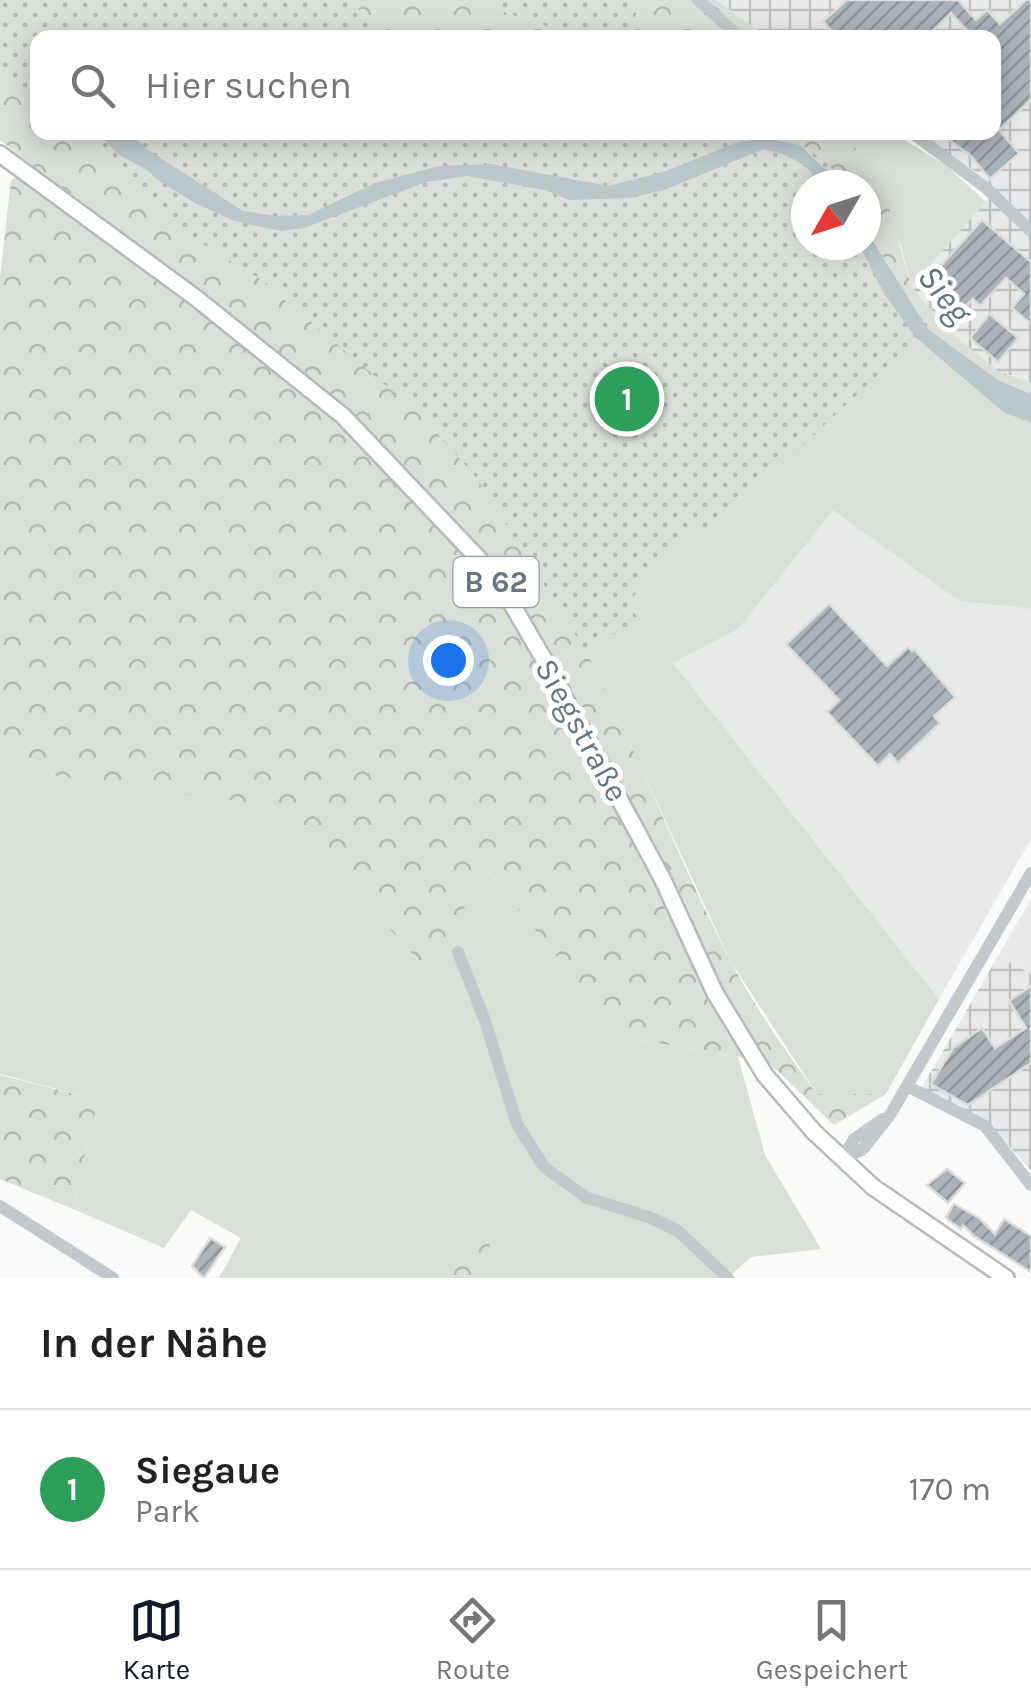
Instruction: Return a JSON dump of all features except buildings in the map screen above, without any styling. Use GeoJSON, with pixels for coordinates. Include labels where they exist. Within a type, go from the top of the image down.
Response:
{"type":"FeatureCollection","features":[{"type":"Feature","properties":{"kind":"main road","name":"Siegstraße"},"geometry":{"type":"LineString","coordinates":[[2,159],[196,298],[343,416],[478,558],[510,601],[628,813],[735,1028],[785,1101],[873,1187],[1006,1278]]}},
{"type":"Feature","properties":{"kind":"street"},"geometry":{"type":"LineString","coordinates":[[698,0],[732,30]]}},
{"type":"Feature","properties":{"kind":"street"},"geometry":{"type":"LineString","coordinates":[[922,140],[986,188],[1031,231]]}},
{"type":"Feature","properties":{"kind":"street"},"geometry":{"type":"LineString","coordinates":[[842,1159],[854,1139],[890,1115],[1031,872]]}},
{"type":"Feature","properties":{"kind":"street"},"geometry":{"type":"LineString","coordinates":[[458,952],[486,1020],[517,1124],[544,1167],[586,1198],[648,1217],[678,1231],[728,1278]]}},
{"type":"Feature","properties":{"kind":"street"},"geometry":{"type":"LineString","coordinates":[[907,1086],[985,1126],[1031,1185]]}},
{"type":"Feature","properties":{"kind":"street"},"geometry":{"type":"LineString","coordinates":[[0,1206],[114,1278]]}},
{"type":"Feature","properties":{"kind":"shaded area"},"geometry":{"type":"Polygon","coordinates":[[[716,0],[1031,0],[1031,383],[998,371],[948,330],[911,286],[996,190],[928,140],[1001,140],[1001,30],[757,30],[716,0]]]}},
{"type":"Feature","properties":{"kind":"shaded area"},"geometry":{"type":"Polygon","coordinates":[[[104,140],[137,140],[243,211],[275,216],[308,215],[375,183],[439,166],[491,164],[609,186],[666,171],[738,142],[776,140],[800,145],[826,170],[809,170],[797,161],[764,149],[664,190],[630,198],[569,200],[545,190],[467,176],[426,182],[304,228],[280,231],[234,221],[195,203],[119,155],[104,140]]]}},
{"type":"Feature","properties":{"kind":"shaded area"},"geometry":{"type":"Polygon","coordinates":[[[881,254],[928,329],[998,380],[1031,394],[1031,423],[1003,412],[916,338],[885,295],[867,260],[881,260],[881,254]]]}},
{"type":"Feature","properties":{"kind":"shaded area"},"geometry":{"type":"Polygon","coordinates":[[[833,509],[959,601],[1031,609],[1031,839],[939,999],[673,663],[738,629],[833,509]]]}},
{"type":"Feature","properties":{"kind":"shaded area"},"geometry":{"type":"Polygon","coordinates":[[[1031,899],[1031,974],[998,956],[1031,899]]]}},
{"type":"Feature","properties":{"kind":"shaded area"},"geometry":{"type":"Polygon","coordinates":[[[998,956],[1031,974],[1031,1171],[987,1121],[921,1089],[998,956]]]}},
{"type":"Feature","properties":{"kind":"green space"},"geometry":{"type":"Polygon","coordinates":[[[0,0],[716,0],[757,30],[30,30],[30,140],[849,140],[871,170],[826,170],[817,161],[791,170],[791,174],[396,377],[502,510],[540,567],[603,686],[730,960],[782,1045],[817,1094],[886,1094],[834,1125],[768,1062],[622,1037],[488,872],[425,968],[278,807],[0,768],[0,277],[11,181],[30,164],[0,140],[0,0]]]}},
{"type":"Feature","properties":{"kind":"green space"},"geometry":{"type":"Polygon","coordinates":[[[0,0],[367,0],[358,9],[375,30],[30,30],[30,97],[0,75],[0,0]]]}},
{"type":"Feature","properties":{"kind":"green space"},"geometry":{"type":"Polygon","coordinates":[[[494,0],[643,0],[628,30],[556,30],[507,14],[494,0]]]}},
{"type":"Feature","properties":{"kind":"green space"},"geometry":{"type":"Polygon","coordinates":[[[89,140],[786,140],[805,146],[833,170],[791,170],[791,260],[876,260],[898,293],[930,326],[708,534],[702,527],[660,558],[628,605],[640,620],[585,650],[476,477],[422,416],[260,279],[150,206],[89,140]]]}},
{"type":"Feature","properties":{"kind":"green space"},"geometry":{"type":"Polygon","coordinates":[[[848,140],[904,140],[947,166],[986,202],[911,286],[901,246],[881,206],[881,170],[863,170],[848,140]]]}},
{"type":"Feature","properties":{"kind":"green space"},"geometry":{"type":"Polygon","coordinates":[[[881,191],[911,286],[948,330],[998,371],[1031,383],[1031,394],[998,380],[928,329],[881,254],[881,191]]]}},
{"type":"Feature","properties":{"kind":"green space"},"geometry":{"type":"Polygon","coordinates":[[[791,210],[791,260],[824,260],[1003,412],[1031,423],[1031,609],[959,601],[833,510],[738,629],[673,663],[939,999],[886,1094],[817,1094],[731,962],[556,595],[791,210]]]}},
{"type":"Feature","properties":{"kind":"green space"},"geometry":{"type":"Polygon","coordinates":[[[0,768],[278,807],[424,967],[487,871],[622,1037],[738,1057],[765,1155],[821,1249],[751,1257],[728,1278],[503,1278],[488,1242],[440,1278],[219,1278],[241,1238],[191,1210],[164,1248],[73,1209],[98,1100],[0,1074],[0,768]]]}},
{"type":"Feature","properties":{"kind":"green space"},"geometry":{"type":"Polygon","coordinates":[[[0,1075],[98,1100],[73,1209],[0,1179],[0,1075]]]}},
{"type":"Feature","properties":{"kind":"green space"},"geometry":{"type":"Polygon","coordinates":[[[488,1241],[503,1278],[440,1278],[488,1241]]]}},
{"type":"Feature","properties":{"kind":"place","name":"Siegaue"},"geometry":{"type":"Point","coordinates":[627,399]}},
{"type":"Feature","properties":{"kind":"water label","name":"Sieg"},"geometry":{"type":"Point","coordinates":[945,294]}}]}
